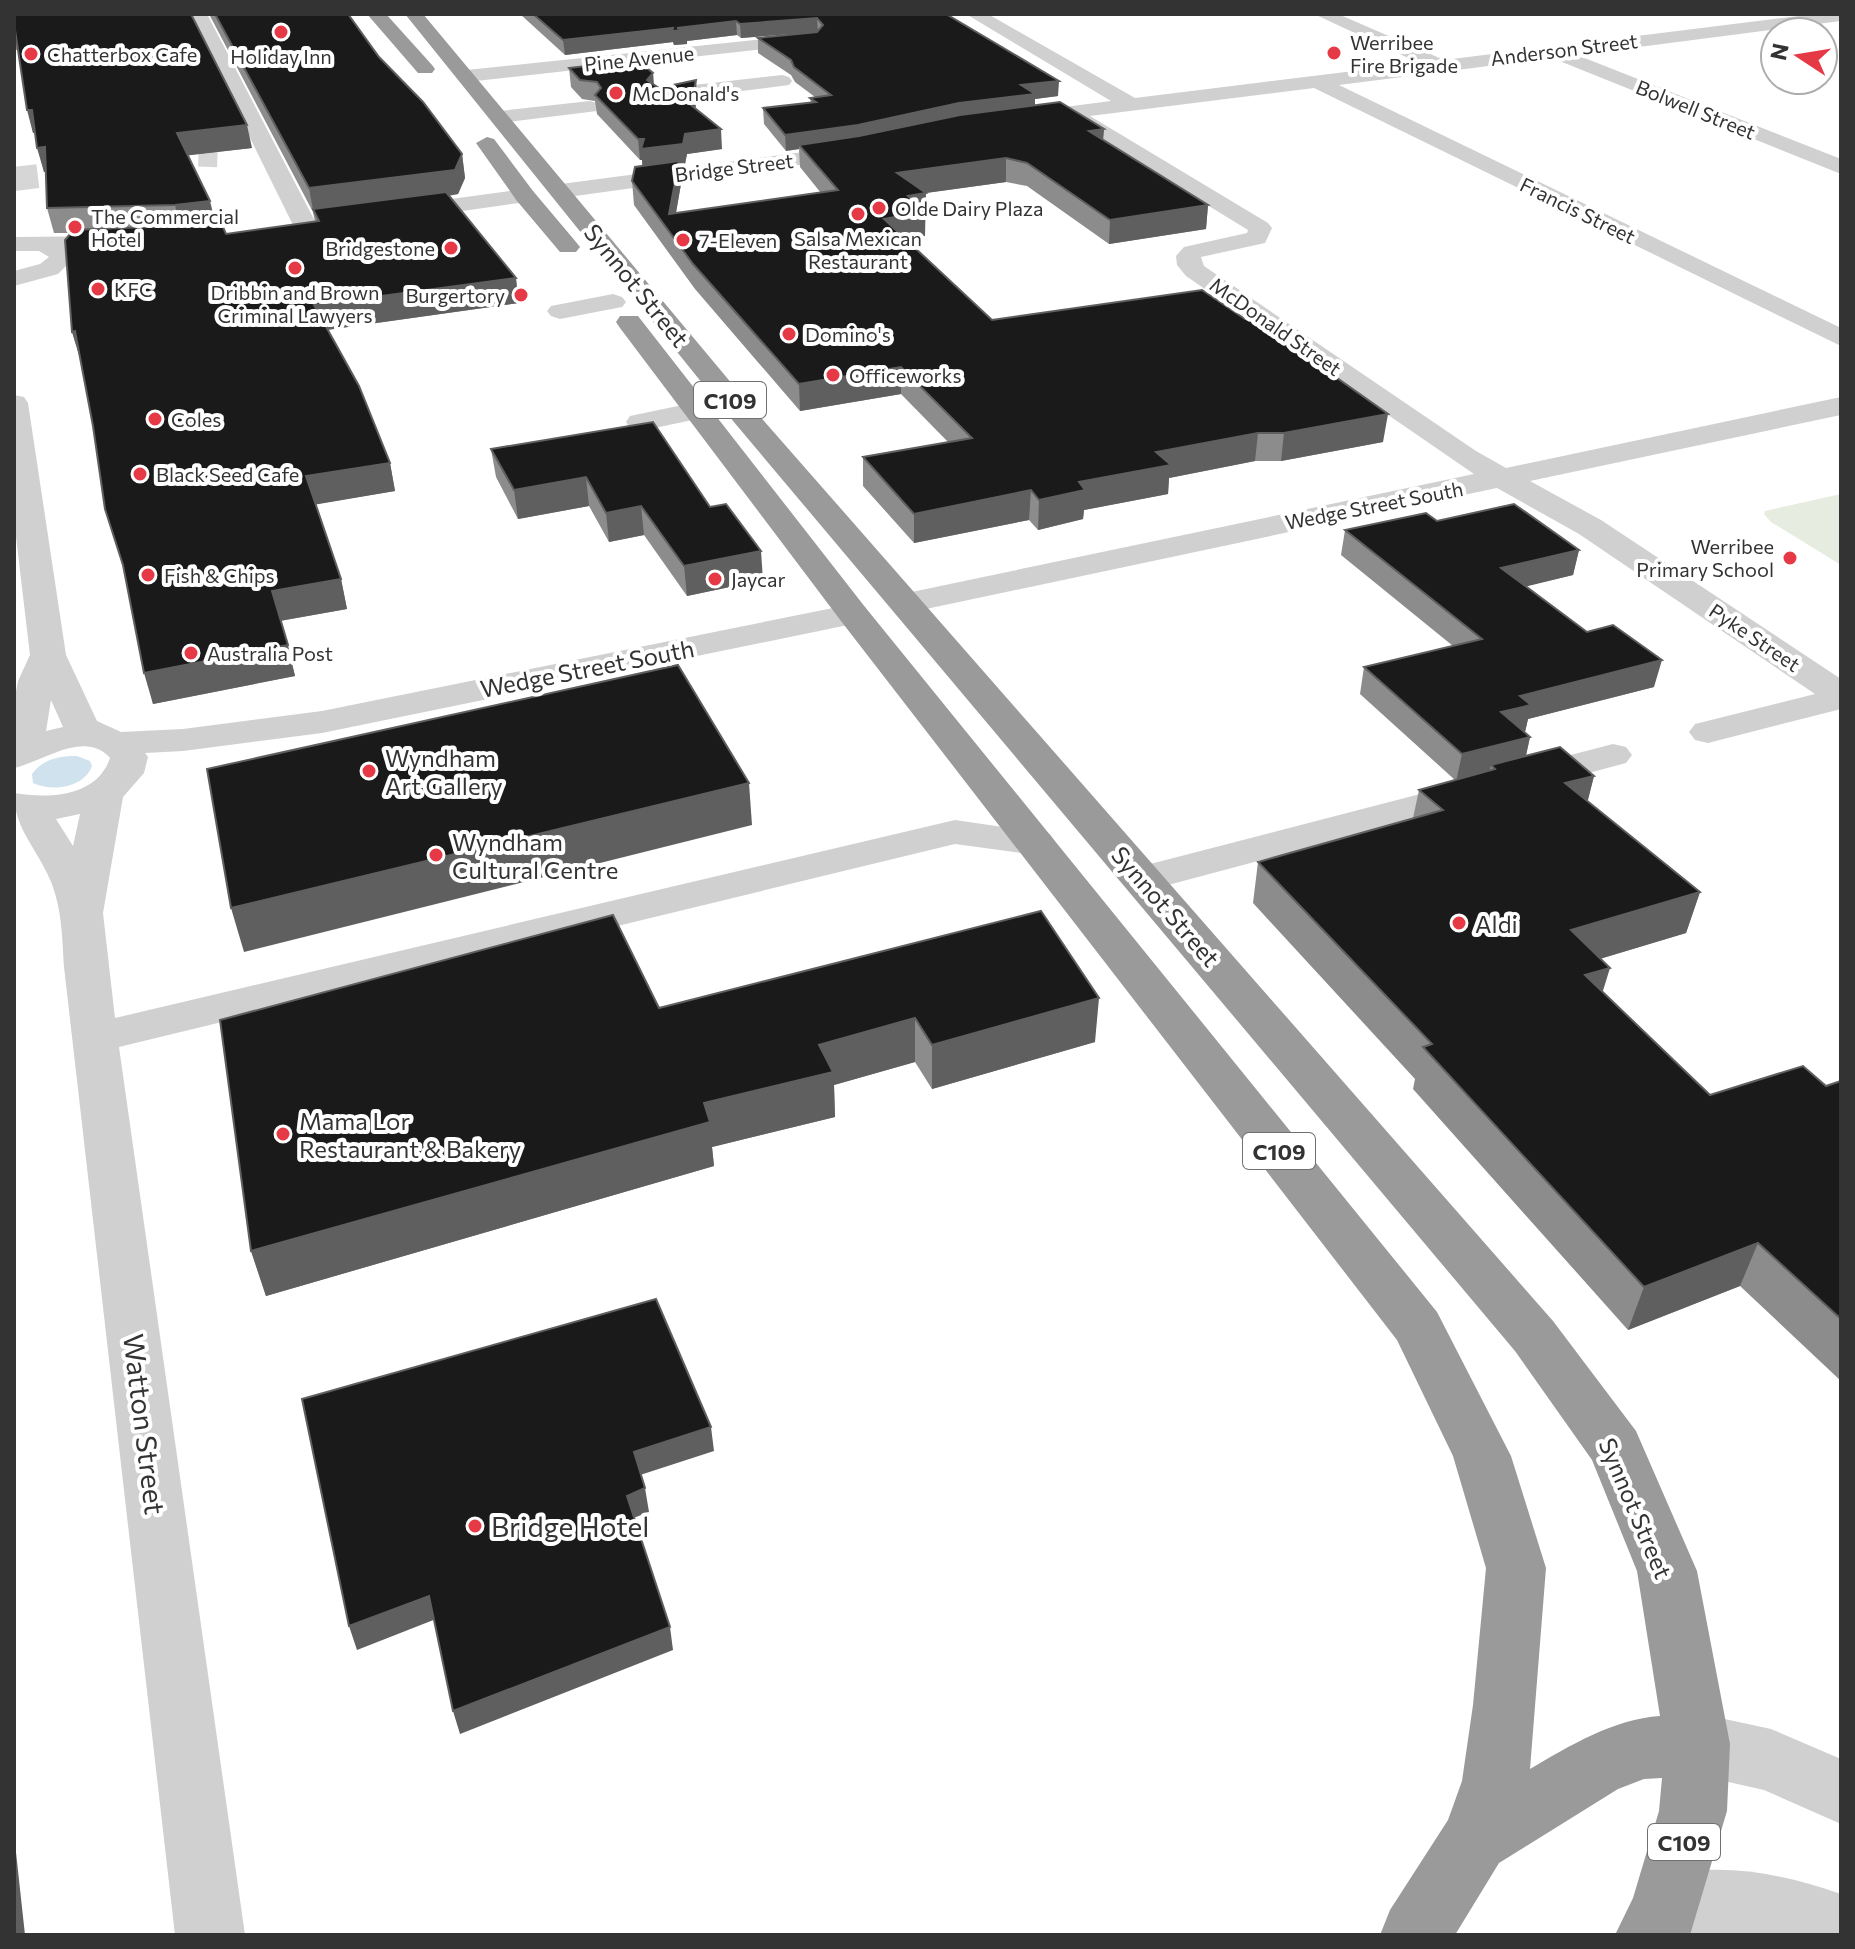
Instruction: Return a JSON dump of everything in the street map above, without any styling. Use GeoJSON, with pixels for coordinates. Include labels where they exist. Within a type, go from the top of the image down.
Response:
{"type":"FeatureCollection","features":[{"type":"Feature","properties":{"kind":"highway"},"geometry":{"type":"LineString","coordinates":[[376,14],[438,83],[467,76]]}},
{"type":"Feature","properties":{"kind":"highway","name":"Synnot Street"},"geometry":{"type":"LineString","coordinates":[[414,14],[733,403],[1534,1336],[1612,1442],[1667,1571],[1697,1744]]}},
{"type":"Feature","properties":{"kind":"highway"},"geometry":{"type":"LineString","coordinates":[[399,39],[433,36]]}},
{"type":"Feature","properties":{"kind":"highway","name":"Synnot Street"},"geometry":{"type":"LineString","coordinates":[[479,131],[525,196],[613,302],[853,614],[1418,1327],[1482,1456],[1516,1568],[1505,1705],[1495,1781],[1475,1839]]}},
{"type":"Feature","properties":{"kind":"highway"},"geometry":{"type":"LineString","coordinates":[[525,196],[561,191]]}},
{"type":"Feature","properties":{"kind":"highway"},"geometry":{"type":"LineString","coordinates":[[613,302],[645,297]]}},
{"type":"Feature","properties":{"kind":"highway"},"geometry":{"type":"LineString","coordinates":[[697,411],[733,403]]}},
{"type":"Feature","properties":{"kind":"highway"},"geometry":{"type":"LineString","coordinates":[[853,614],[907,603]]}},
{"type":"Feature","properties":{"kind":"highway"},"geometry":{"type":"LineString","coordinates":[[1083,904],[1142,879]]}},
{"type":"Feature","properties":{"kind":"highway"},"geometry":{"type":"LineString","coordinates":[[1475,1839],[1596,1766],[1644,1748],[1697,1744]]}},
{"type":"Feature","properties":{"kind":"highway","name":"C109"},"geometry":{"type":"LineString","coordinates":[[1657,1926],[1693,1811],[1697,1744]]}},
{"type":"Feature","properties":{"kind":"highway","name":"C109"},"geometry":{"type":"LineString","coordinates":[[1415,1935],[1475,1839]]}},
{"type":"Feature","properties":{"kind":"street"},"geometry":{"type":"LineString","coordinates":[[198,14],[305,225]]}},
{"type":"Feature","properties":{"kind":"street"},"geometry":{"type":"LineString","coordinates":[[975,14],[1132,105]]}},
{"type":"Feature","properties":{"kind":"street"},"geometry":{"type":"LineString","coordinates":[[1323,14],[1439,65]]}},
{"type":"Feature","properties":{"kind":"street","name":"Anderson Street"},"geometry":{"type":"LineString","coordinates":[[1001,122],[1759,26]]}},
{"type":"Feature","properties":{"kind":"street","name":"Pine Avenue"},"geometry":{"type":"LineString","coordinates":[[467,76],[811,39]]}},
{"type":"Feature","properties":{"kind":"street","name":"Bolwell Street"},"geometry":{"type":"LineString","coordinates":[[1551,51],[1841,167]]}},
{"type":"Feature","properties":{"kind":"street"},"geometry":{"type":"LineString","coordinates":[[668,98],[770,87],[782,81]]}},
{"type":"Feature","properties":{"kind":"street","name":"Francis Street"},"geometry":{"type":"LineString","coordinates":[[1316,81],[1841,338]]}},
{"type":"Feature","properties":{"kind":"street"},"geometry":{"type":"LineString","coordinates":[[500,117],[590,107]]}},
{"type":"Feature","properties":{"kind":"street","name":"McDonald Street"},"geometry":{"type":"LineString","coordinates":[[1071,113],[1260,228],[1257,238],[1193,252],[1188,256],[1189,265],[1195,271],[1465,457],[1505,479]]}},
{"type":"Feature","properties":{"kind":"street","name":"Bridge Street"},"geometry":{"type":"LineString","coordinates":[[561,191],[882,147]]}},
{"type":"Feature","properties":{"kind":"street"},"geometry":{"type":"LineString","coordinates":[[375,216],[525,196]]}},
{"type":"Feature","properties":{"kind":"street"},"geometry":{"type":"LineString","coordinates":[[275,228],[335,221]]}},
{"type":"Feature","properties":{"kind":"street"},"geometry":{"type":"LineString","coordinates":[[14,226],[25,237],[37,262]]}},
{"type":"Feature","properties":{"kind":"street"},"geometry":{"type":"LineString","coordinates":[[14,244],[37,262],[152,244]]}},
{"type":"Feature","properties":{"kind":"street"},"geometry":{"type":"LineString","coordinates":[[14,304],[37,262]]}},
{"type":"Feature","properties":{"kind":"street"},"geometry":{"type":"LineString","coordinates":[[560,311],[613,302]]}},
{"type":"Feature","properties":{"kind":"street"},"geometry":{"type":"LineString","coordinates":[[14,403],[48,655],[82,728],[110,741]]}},
{"type":"Feature","properties":{"kind":"street","name":"Wedge Street South"},"geometry":{"type":"LineString","coordinates":[[907,603],[1136,552],[1505,479],[1841,406]]}},
{"type":"Feature","properties":{"kind":"street"},"geometry":{"type":"LineString","coordinates":[[640,422],[697,411]]}},
{"type":"Feature","properties":{"kind":"street","name":"Pyke Street"},"geometry":{"type":"LineString","coordinates":[[1505,479],[1590,527],[1841,697]]}},
{"type":"Feature","properties":{"kind":"street","name":"Wedge Street South"},"geometry":{"type":"LineString","coordinates":[[14,756],[58,740],[183,740],[322,722],[853,614]]}},
{"type":"Feature","properties":{"kind":"street"},"geometry":{"type":"LineString","coordinates":[[14,756],[25,742],[36,681],[48,655]]}},
{"type":"Feature","properties":{"kind":"street"},"geometry":{"type":"LineString","coordinates":[[1708,732],[1841,697]]}},
{"type":"Feature","properties":{"kind":"street","name":"Wedge Street South"},"geometry":{"type":"LineString","coordinates":[[23,807],[69,805],[109,789],[322,722]]}},
{"type":"Feature","properties":{"kind":"street","name":"Watton Street"},"geometry":{"type":"LineString","coordinates":[[82,913],[95,832],[109,789],[129,767],[129,757],[110,741]]}},
{"type":"Feature","properties":{"kind":"street"},"geometry":{"type":"LineString","coordinates":[[1142,879],[1613,755]]}},
{"type":"Feature","properties":{"kind":"street","name":"Watton Street"},"geometry":{"type":"LineString","coordinates":[[23,807],[69,875],[82,913],[95,1038],[210,1935]]}},
{"type":"Feature","properties":{"kind":"street"},"geometry":{"type":"LineString","coordinates":[[95,1038],[955,832],[1036,843]]}},
{"type":"Feature","properties":{"kind":"street"},"geometry":{"type":"LineString","coordinates":[[1697,1744],[1771,1760],[1841,1792]]}},
{"type":"Feature","properties":{"kind":"street"},"geometry":{"type":"LineString","coordinates":[[1657,1926],[1706,1905],[1803,1915],[1841,1929]]}},
{"type":"Feature","properties":{"kind":"shaded area"},"geometry":{"type":"Polygon","coordinates":[[[1841,494],[1841,565],[1771,522],[1764,514],[1765,511],[1841,494]]]}},
{"type":"Feature","properties":{"kind":"water"},"geometry":{"type":"Polygon","coordinates":[[[77,756],[90,761],[92,766],[82,779],[58,787],[33,783],[32,774],[41,765],[58,758],[77,756]]]}},
{"type":"Feature","properties":{"kind":"building"},"geometry":{"type":"Polygon","coordinates":[[[14,14],[191,14],[247,125],[177,133],[210,201],[175,205],[47,208],[45,147],[37,148],[32,110],[27,110],[14,14]]]}},
{"type":"Feature","properties":{"kind":"building"},"geometry":{"type":"Polygon","coordinates":[[[215,14],[348,14],[379,57],[423,102],[462,154],[455,170],[309,188],[215,14]]]}},
{"type":"Feature","properties":{"kind":"building"},"geometry":{"type":"Polygon","coordinates":[[[533,14],[946,14],[1059,81],[1021,85],[1035,94],[959,103],[858,125],[785,135],[763,108],[816,102],[810,98],[831,95],[794,67],[791,60],[758,38],[817,32],[823,25],[817,18],[740,24],[736,21],[677,28],[686,30],[672,31],[673,28],[563,40],[533,14]]]}},
{"type":"Feature","properties":{"kind":"building"},"geometry":{"type":"Polygon","coordinates":[[[637,60],[653,73],[647,80],[659,88],[696,80],[691,105],[721,129],[685,134],[683,144],[641,149],[644,139],[638,139],[595,95],[601,88],[597,82],[580,80],[569,68],[637,60]]]}},
{"type":"Feature","properties":{"kind":"building"},"geometry":{"type":"Polygon","coordinates":[[[1060,102],[1104,129],[1089,131],[1208,205],[1110,220],[1027,163],[1006,158],[897,173],[926,193],[908,196],[925,212],[884,219],[992,320],[1202,290],[1245,319],[1252,318],[1388,414],[1156,452],[1171,465],[1079,482],[1085,490],[1039,500],[1031,490],[914,514],[863,457],[972,438],[901,367],[799,384],[693,264],[632,181],[635,167],[679,161],[669,214],[838,190],[799,145],[960,115],[1060,102]]]}},
{"type":"Feature","properties":{"kind":"building"},"geometry":{"type":"Polygon","coordinates":[[[446,192],[516,278],[314,305],[359,386],[390,463],[306,476],[341,579],[272,591],[288,645],[144,673],[123,565],[105,509],[93,426],[75,331],[72,332],[65,240],[70,234],[68,230],[175,226],[220,220],[226,234],[319,221],[313,209],[446,192]]]}},
{"type":"Feature","properties":{"kind":"building"},"geometry":{"type":"Polygon","coordinates":[[[653,422],[710,507],[726,504],[761,551],[684,566],[641,506],[606,513],[586,477],[514,490],[491,449],[653,422]]]}},
{"type":"Feature","properties":{"kind":"building"},"geometry":{"type":"Polygon","coordinates":[[[1514,504],[1579,550],[1501,568],[1587,632],[1613,625],[1662,660],[1520,696],[1531,705],[1501,712],[1530,737],[1462,754],[1364,667],[1482,639],[1345,530],[1426,513],[1437,521],[1514,504]]]}},
{"type":"Feature","properties":{"kind":"building"},"geometry":{"type":"Polygon","coordinates":[[[678,665],[749,783],[231,908],[207,769],[678,665]]]}},
{"type":"Feature","properties":{"kind":"building"},"geometry":{"type":"Polygon","coordinates":[[[1560,747],[1594,776],[1565,783],[1700,892],[1571,930],[1610,968],[1585,975],[1710,1095],[1803,1066],[1826,1086],[1841,1081],[1841,1319],[1758,1243],[1644,1287],[1423,1047],[1432,1044],[1258,862],[1443,810],[1419,790],[1495,769],[1491,765],[1560,747]]]}},
{"type":"Feature","properties":{"kind":"building"},"geometry":{"type":"Polygon","coordinates":[[[1041,911],[1099,998],[932,1045],[915,1018],[819,1045],[833,1072],[704,1103],[710,1122],[251,1251],[220,1020],[613,915],[659,1008],[1041,911]]]}},
{"type":"Feature","properties":{"kind":"building"},"geometry":{"type":"Polygon","coordinates":[[[656,1299],[711,1427],[634,1452],[645,1488],[627,1496],[670,1627],[453,1711],[429,1596],[349,1626],[302,1399],[656,1299]]]}},
{"type":"Feature","properties":{"kind":"tunnel"},"geometry":{"type":"LineString","coordinates":[[112,167],[196,157],[227,158]]}},
{"type":"Feature","properties":{"kind":"tunnel"},"geometry":{"type":"LineString","coordinates":[[14,179],[129,165]]}},
{"type":"Feature","properties":{"kind":"place","name":"Holiday Inn"},"geometry":{"type":"Point","coordinates":[281,32]}},
{"type":"Feature","properties":{"kind":"place","name":"Werribee Fire Brigade"},"geometry":{"type":"Point","coordinates":[1334,53]}},
{"type":"Feature","properties":{"kind":"place","name":"Chatterbox Cafe"},"geometry":{"type":"Point","coordinates":[31,54]}},
{"type":"Feature","properties":{"kind":"place","name":"McDonald's"},"geometry":{"type":"Point","coordinates":[616,93]}},
{"type":"Feature","properties":{"kind":"place","name":"Olde Dairy Plaza"},"geometry":{"type":"Point","coordinates":[879,208]}},
{"type":"Feature","properties":{"kind":"place","name":"Salsa Mexican Restaurant"},"geometry":{"type":"Point","coordinates":[858,214]}},
{"type":"Feature","properties":{"kind":"place","name":"The Commercial Hotel"},"geometry":{"type":"Point","coordinates":[75,227]}},
{"type":"Feature","properties":{"kind":"place","name":"7-Eleven"},"geometry":{"type":"Point","coordinates":[683,240]}},
{"type":"Feature","properties":{"kind":"place","name":"Bridgestone"},"geometry":{"type":"Point","coordinates":[451,248]}},
{"type":"Feature","properties":{"kind":"place","name":"Dribbin and Brown Criminal Lawyers"},"geometry":{"type":"Point","coordinates":[295,268]}},
{"type":"Feature","properties":{"kind":"place","name":"KFC"},"geometry":{"type":"Point","coordinates":[98,289]}},
{"type":"Feature","properties":{"kind":"place","name":"Burgertory"},"geometry":{"type":"Point","coordinates":[521,295]}},
{"type":"Feature","properties":{"kind":"place","name":"Domino's"},"geometry":{"type":"Point","coordinates":[789,334]}},
{"type":"Feature","properties":{"kind":"place","name":"Officeworks"},"geometry":{"type":"Point","coordinates":[833,375]}},
{"type":"Feature","properties":{"kind":"place","name":"Coles"},"geometry":{"type":"Point","coordinates":[155,419]}},
{"type":"Feature","properties":{"kind":"place","name":"Black Seed Cafe"},"geometry":{"type":"Point","coordinates":[140,474]}},
{"type":"Feature","properties":{"kind":"place","name":"Werribee Primary School"},"geometry":{"type":"Point","coordinates":[1790,558]}},
{"type":"Feature","properties":{"kind":"place","name":"Fish & Chips"},"geometry":{"type":"Point","coordinates":[148,575]}},
{"type":"Feature","properties":{"kind":"place","name":"Jaycar"},"geometry":{"type":"Point","coordinates":[715,579]}},
{"type":"Feature","properties":{"kind":"place","name":"Australia Post"},"geometry":{"type":"Point","coordinates":[191,653]}},
{"type":"Feature","properties":{"kind":"place","name":"Wyndham Art Gallery"},"geometry":{"type":"Point","coordinates":[369,771]}},
{"type":"Feature","properties":{"kind":"place","name":"Wyndham Cultural Centre"},"geometry":{"type":"Point","coordinates":[436,855]}},
{"type":"Feature","properties":{"kind":"place","name":"Aldi"},"geometry":{"type":"Point","coordinates":[1459,923]}},
{"type":"Feature","properties":{"kind":"place","name":"Mama Lor Restaurant & Bakery"},"geometry":{"type":"Point","coordinates":[283,1134]}},
{"type":"Feature","properties":{"kind":"place","name":"Bridge Hotel"},"geometry":{"type":"Point","coordinates":[475,1526]}}]}
